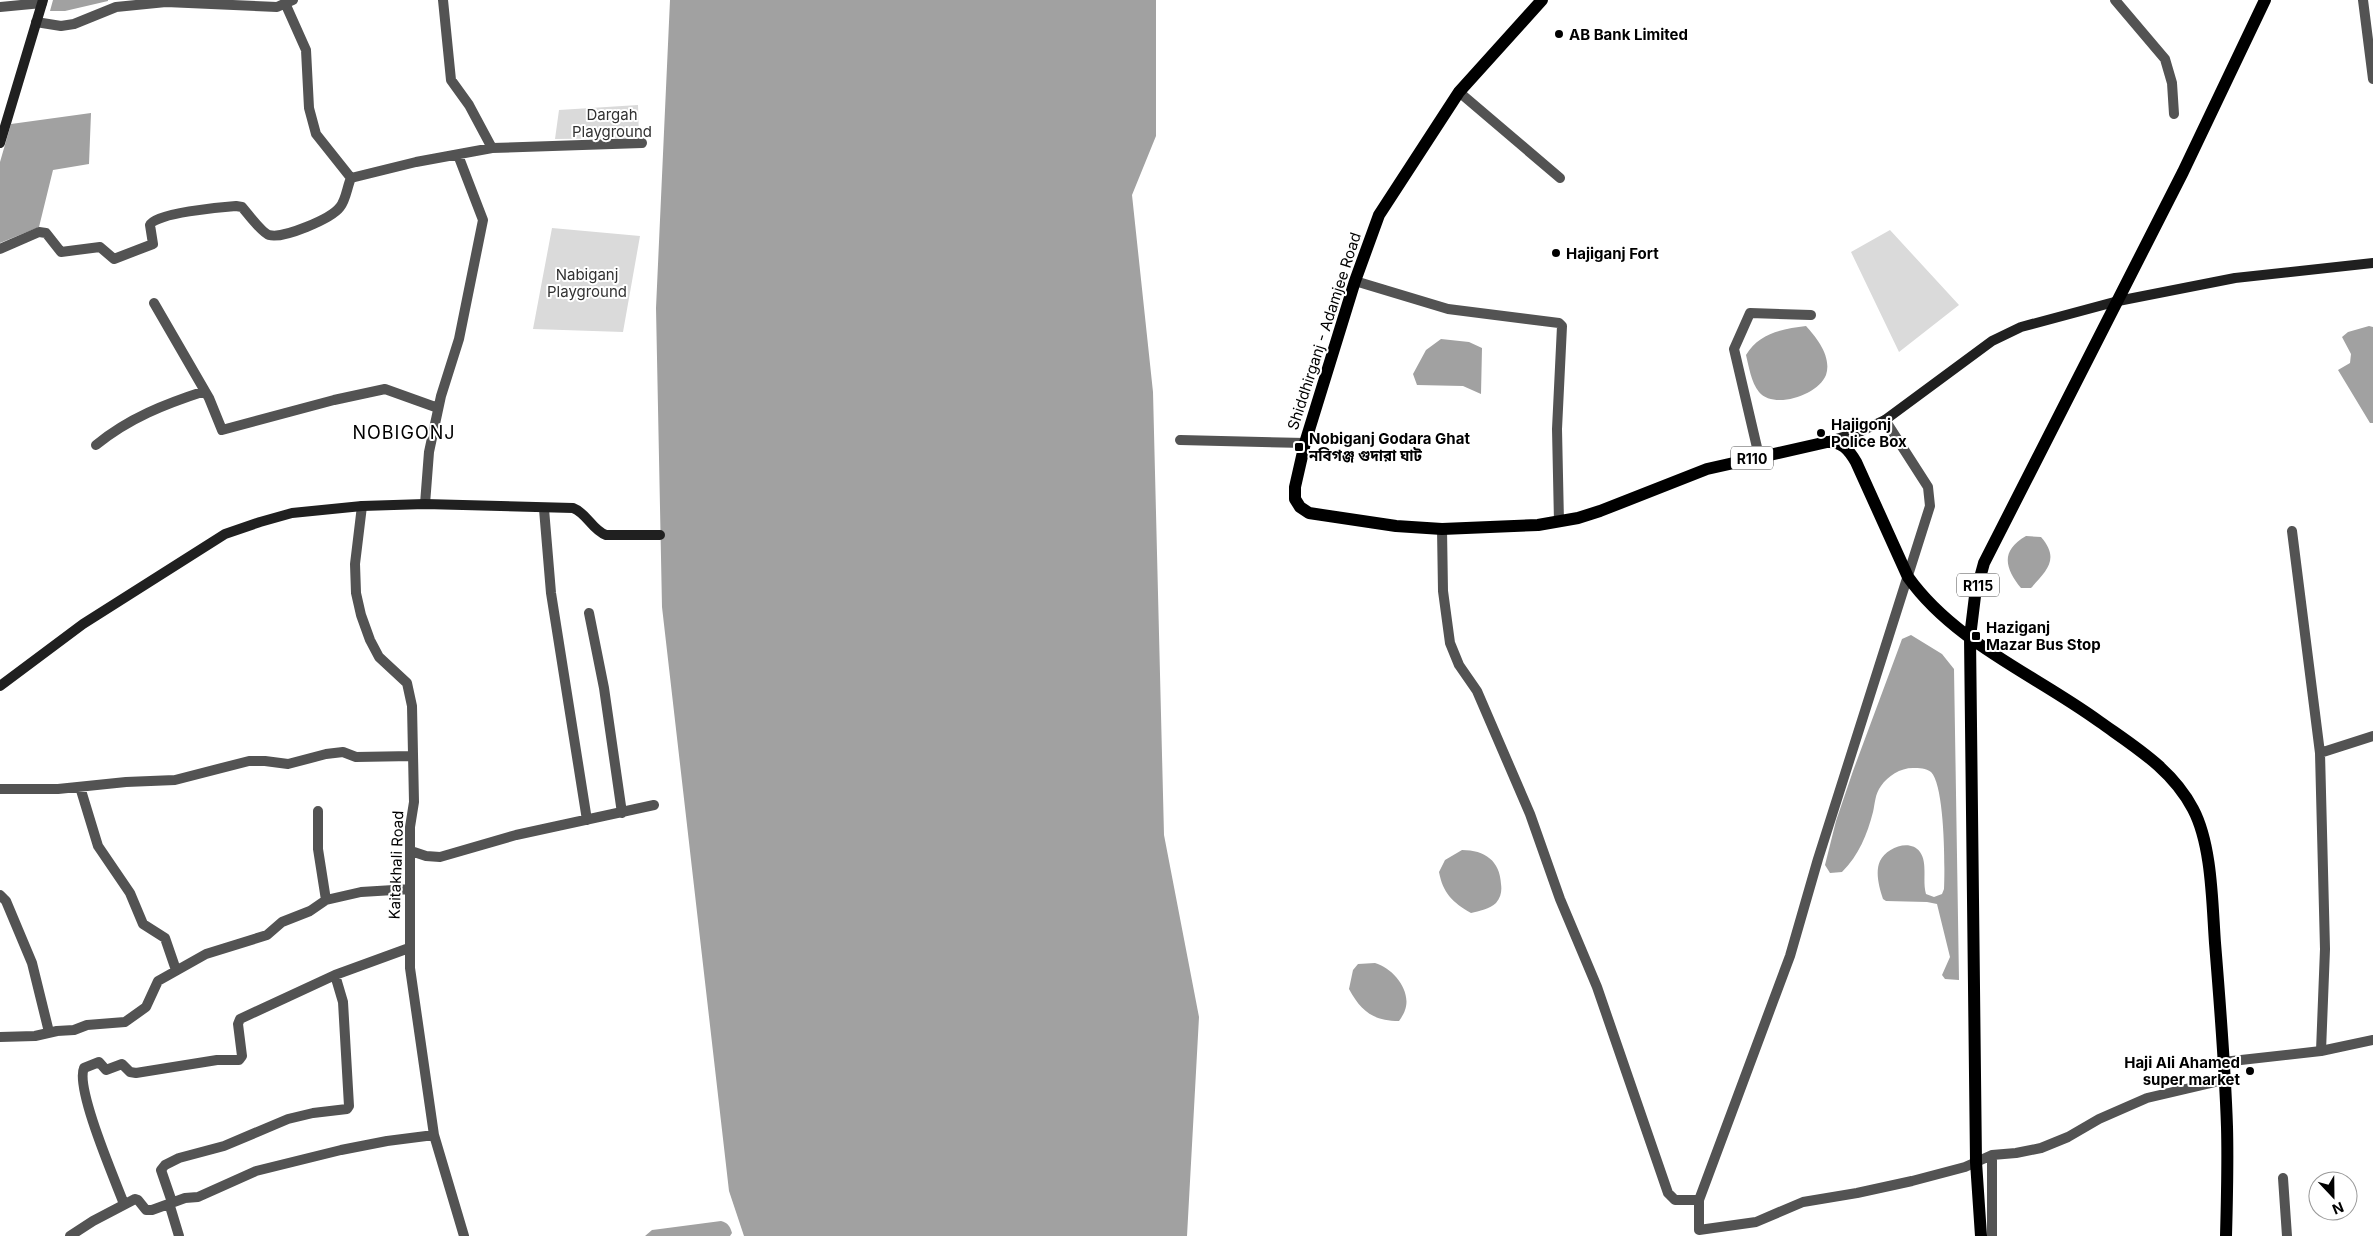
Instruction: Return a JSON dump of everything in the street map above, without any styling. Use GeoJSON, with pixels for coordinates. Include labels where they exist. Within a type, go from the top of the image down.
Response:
{"type":"FeatureCollection","features":[{"type":"Feature","properties":{"kind":"main road","name":"Shiddhirganj - Adamjee Road"},"geometry":{"type":"LineString","coordinates":[[1542,0],[1459,92],[1379,215],[1355,281],[1305,443],[1296,487],[1296,499],[1300,508],[1309,513],[1396,526],[1442,529],[1488,528],[1559,522],[1608,508],[1707,469],[1827,442]]}},
{"type":"Feature","properties":{"kind":"main road","name":"R115"},"geometry":{"type":"LineString","coordinates":[[1981,1236],[1976,1162],[1970,636],[1975,596],[1984,563],[2183,172],[2265,0]]}},
{"type":"Feature","properties":{"kind":"main road"},"geometry":{"type":"LineString","coordinates":[[0,143],[41,1]]}},
{"type":"Feature","properties":{"kind":"main road"},"geometry":{"type":"LineString","coordinates":[[1827,442],[1857,433],[1885,420],[2003,334],[2118,301],[2234,278],[2373,264]]}},
{"type":"Feature","properties":{"kind":"main road"},"geometry":{"type":"LineString","coordinates":[[1827,442],[1842,445],[1853,457],[1908,577],[1918,591],[1952,624],[2076,704],[2154,760],[2178,786],[2193,810],[2205,842],[2212,906],[2227,1128],[2226,1236]]}},
{"type":"Feature","properties":{"kind":"main road"},"geometry":{"type":"LineString","coordinates":[[0,686],[83,624],[224,534],[292,513],[362,506],[425,504],[578,510],[599,532],[606,536],[660,535]]}},
{"type":"Feature","properties":{"kind":"street"},"geometry":{"type":"LineString","coordinates":[[443,0],[451,80],[469,105],[492,148]]}},
{"type":"Feature","properties":{"kind":"street"},"geometry":{"type":"LineString","coordinates":[[2116,0],[2166,59],[2172,84],[2174,114]]}},
{"type":"Feature","properties":{"kind":"street"},"geometry":{"type":"LineString","coordinates":[[2363,0],[2373,79]]}},
{"type":"Feature","properties":{"kind":"street"},"geometry":{"type":"LineString","coordinates":[[0,7],[41,1]]}},
{"type":"Feature","properties":{"kind":"street"},"geometry":{"type":"LineString","coordinates":[[36,22],[61,26],[74,24],[116,7],[166,2],[276,7],[289,2],[306,50],[308,108],[316,134],[351,178]]}},
{"type":"Feature","properties":{"kind":"street"},"geometry":{"type":"LineString","coordinates":[[1459,92],[1560,178]]}},
{"type":"Feature","properties":{"kind":"street"},"geometry":{"type":"LineString","coordinates":[[351,178],[416,162],[492,148],[642,143]]}},
{"type":"Feature","properties":{"kind":"street"},"geometry":{"type":"LineString","coordinates":[[425,504],[429,452],[438,408],[459,338],[483,220],[458,155]]}},
{"type":"Feature","properties":{"kind":"street"},"geometry":{"type":"LineString","coordinates":[[0,249],[39,232],[46,233],[61,252],[100,247],[114,259],[153,244],[150,225],[154,220],[191,211],[236,206],[242,207],[267,234],[276,235],[313,226],[336,212],[342,204],[351,178]]}},
{"type":"Feature","properties":{"kind":"street"},"geometry":{"type":"LineString","coordinates":[[1355,281],[1448,309],[1559,323],[1562,326],[1557,429],[1559,522]]}},
{"type":"Feature","properties":{"kind":"street"},"geometry":{"type":"LineString","coordinates":[[154,303],[205,391],[222,430],[334,400],[385,389],[438,408]]}},
{"type":"Feature","properties":{"kind":"street"},"geometry":{"type":"LineString","coordinates":[[1759,456],[1734,349],[1750,313],[1811,315]]}},
{"type":"Feature","properties":{"kind":"street"},"geometry":{"type":"LineString","coordinates":[[96,444],[145,412],[205,391]]}},
{"type":"Feature","properties":{"kind":"street"},"geometry":{"type":"LineString","coordinates":[[1885,420],[1914,463],[1930,495],[1930,506],[1911,560],[1908,577],[1835,804],[1790,956],[1699,1200],[1700,1233],[1756,1222],[1804,1202],[1857,1193],[1965,1167],[1992,1155],[2041,1148],[2068,1137],[2099,1119],[2147,1098],[2224,1080]]}},
{"type":"Feature","properties":{"kind":"street"},"geometry":{"type":"LineString","coordinates":[[1180,440],[1305,443]]}},
{"type":"Feature","properties":{"kind":"street","name":"Kaitakhali Road"},"geometry":{"type":"LineString","coordinates":[[362,506],[355,564],[356,592],[370,640],[379,657],[407,683],[412,706],[414,802],[411,814],[410,968],[434,1135],[464,1236]]}},
{"type":"Feature","properties":{"kind":"street"},"geometry":{"type":"LineString","coordinates":[[544,509],[551,593],[586,820]]}},
{"type":"Feature","properties":{"kind":"street"},"geometry":{"type":"LineString","coordinates":[[1442,529],[1443,590],[1450,643],[1459,665],[1477,691],[1530,814],[1560,899],[1597,988],[1668,1193],[1674,1200],[1699,1200]]}},
{"type":"Feature","properties":{"kind":"street"},"geometry":{"type":"LineString","coordinates":[[2292,530],[2320,753],[2325,949],[2321,1051]]}},
{"type":"Feature","properties":{"kind":"street"},"geometry":{"type":"LineString","coordinates":[[589,613],[604,688],[622,812]]}},
{"type":"Feature","properties":{"kind":"street"},"geometry":{"type":"LineString","coordinates":[[2320,753],[2373,736]]}},
{"type":"Feature","properties":{"kind":"street"},"geometry":{"type":"LineString","coordinates":[[0,789],[80,787],[126,782],[175,780],[249,761],[288,764],[326,754],[343,752],[366,757],[413,756]]}},
{"type":"Feature","properties":{"kind":"street"},"geometry":{"type":"LineString","coordinates":[[80,787],[98,846],[130,893],[143,924],[165,938],[176,970]]}},
{"type":"Feature","properties":{"kind":"street"},"geometry":{"type":"LineString","coordinates":[[411,851],[426,856],[440,857],[516,835],[654,806]]}},
{"type":"Feature","properties":{"kind":"street"},"geometry":{"type":"LineString","coordinates":[[318,811],[318,848],[326,900]]}},
{"type":"Feature","properties":{"kind":"street"},"geometry":{"type":"LineString","coordinates":[[0,1036],[35,1036],[49,1032],[74,1030],[86,1025],[125,1022],[146,1007],[158,981],[206,954],[267,935],[282,922],[310,911],[326,900],[361,892],[410,889]]}},
{"type":"Feature","properties":{"kind":"street"},"geometry":{"type":"LineString","coordinates":[[0,896],[6,901],[32,963],[49,1032]]}},
{"type":"Feature","properties":{"kind":"street"},"geometry":{"type":"LineString","coordinates":[[124,1204],[93,1123],[82,1075],[84,1068],[99,1062],[106,1070],[120,1064],[130,1072],[136,1073],[217,1060],[239,1060],[242,1056],[238,1024],[240,1019],[335,975],[409,948]]}},
{"type":"Feature","properties":{"kind":"street"},"geometry":{"type":"LineString","coordinates":[[178,1236],[161,1170],[170,1162],[224,1146],[288,1119],[312,1113],[347,1109],[349,1106],[343,1002],[335,975]]}},
{"type":"Feature","properties":{"kind":"street"},"geometry":{"type":"LineString","coordinates":[[2223,1062],[2321,1051],[2373,1040]]}},
{"type":"Feature","properties":{"kind":"street"},"geometry":{"type":"LineString","coordinates":[[70,1236],[93,1220],[124,1204],[138,1200],[146,1210],[152,1210],[185,1198],[198,1197],[256,1171],[341,1150],[387,1141],[434,1135]]}},
{"type":"Feature","properties":{"kind":"street"},"geometry":{"type":"LineString","coordinates":[[1992,1155],[1992,1236]]}},
{"type":"Feature","properties":{"kind":"street"},"geometry":{"type":"LineString","coordinates":[[2283,1178],[2287,1236]]}},
{"type":"Feature","properties":{"kind":"green space","name":"Dargah Playground"},"geometry":{"type":"Polygon","coordinates":[[[638,105],[639,138],[555,139],[559,110],[638,105]]]}},
{"type":"Feature","properties":{"kind":"green space","name":"Nabiganj Playground"},"geometry":{"type":"Polygon","coordinates":[[[552,228],[640,236],[623,332],[533,329],[552,228]]]}},
{"type":"Feature","properties":{"kind":"green space"},"geometry":{"type":"Polygon","coordinates":[[[1890,230],[1959,305],[1899,352],[1851,252],[1890,230]]]}},
{"type":"Feature","properties":{"kind":"shaded area"},"geometry":{"type":"Polygon","coordinates":[[[53,0],[108,1],[65,11],[50,11],[53,0]]]}},
{"type":"Feature","properties":{"kind":"shaded area"},"geometry":{"type":"Polygon","coordinates":[[[670,0],[1156,0],[1156,136],[1132,195],[1153,392],[1164,835],[1199,1017],[1187,1236],[744,1236],[729,1191],[662,607],[656,308],[670,0]]]}},
{"type":"Feature","properties":{"kind":"shaded area"},"geometry":{"type":"Polygon","coordinates":[[[91,113],[89,164],[53,170],[39,227],[0,243],[0,162],[11,124],[91,113]]]}},
{"type":"Feature","properties":{"kind":"shaded area"},"geometry":{"type":"Polygon","coordinates":[[[1806,326],[1819,342],[1825,355],[1827,361],[1826,375],[1814,389],[1795,398],[1775,400],[1766,397],[1759,392],[1754,384],[1746,355],[1757,342],[1772,333],[1806,326]]]}},
{"type":"Feature","properties":{"kind":"shaded area"},"geometry":{"type":"Polygon","coordinates":[[[2369,326],[2373,327],[2373,423],[2370,423],[2338,370],[2350,363],[2351,354],[2342,337],[2348,332],[2369,326]]]}},
{"type":"Feature","properties":{"kind":"shaded area"},"geometry":{"type":"Polygon","coordinates":[[[1441,339],[1469,342],[1482,348],[1481,394],[1463,386],[1417,385],[1413,374],[1426,350],[1441,339]]]}},
{"type":"Feature","properties":{"kind":"shaded area"},"geometry":{"type":"Polygon","coordinates":[[[2026,536],[2041,537],[2050,552],[2050,558],[2046,570],[2031,588],[2021,588],[2011,574],[2008,560],[2012,548],[2026,536]]]}},
{"type":"Feature","properties":{"kind":"shaded area"},"geometry":{"type":"Polygon","coordinates":[[[1911,635],[1942,654],[1954,669],[1959,980],[1945,979],[1942,975],[1950,957],[1937,904],[1886,901],[1883,899],[1878,880],[1879,865],[1883,856],[1898,846],[1910,846],[1920,852],[1924,861],[1926,894],[1934,897],[1942,894],[1944,889],[1944,864],[1942,810],[1936,780],[1931,772],[1922,768],[1908,768],[1895,773],[1887,779],[1881,786],[1875,799],[1868,829],[1853,859],[1842,872],[1830,873],[1825,865],[1836,821],[1853,771],[1902,639],[1911,635]]]}},
{"type":"Feature","properties":{"kind":"shaded area"},"geometry":{"type":"Polygon","coordinates":[[[1462,850],[1478,852],[1490,858],[1498,869],[1501,894],[1496,903],[1491,907],[1471,913],[1454,901],[1443,886],[1439,872],[1445,860],[1462,850]]]}},
{"type":"Feature","properties":{"kind":"shaded area"},"geometry":{"type":"Polygon","coordinates":[[[1375,963],[1394,975],[1406,995],[1405,1011],[1399,1021],[1375,1017],[1363,1009],[1349,989],[1353,970],[1358,964],[1375,963]]]}},
{"type":"Feature","properties":{"kind":"shaded area"},"geometry":{"type":"Polygon","coordinates":[[[721,1221],[729,1227],[732,1233],[730,1236],[645,1236],[652,1230],[721,1221]]]}},
{"type":"Feature","properties":{"kind":"place","name":"AB Bank Limited"},"geometry":{"type":"Point","coordinates":[1559,34]}},
{"type":"Feature","properties":{"kind":"place","name":"Hajiganj Fort"},"geometry":{"type":"Point","coordinates":[1556,253]}},
{"type":"Feature","properties":{"kind":"place","name":"Hajigonj Police Box"},"geometry":{"type":"Point","coordinates":[1821,433]}},
{"type":"Feature","properties":{"kind":"place","name":"Nobiganj Godara Ghat নবিগঞ্জ গুদারা ঘাট"},"geometry":{"type":"Point","coordinates":[1299,447]}},
{"type":"Feature","properties":{"kind":"place","name":"Haziganj Mazar Bus Stop"},"geometry":{"type":"Point","coordinates":[1976,636]}},
{"type":"Feature","properties":{"kind":"place","name":"Haji Ali Ahamed super market"},"geometry":{"type":"Point","coordinates":[2250,1071]}},
{"type":"Feature","properties":{"kind":"district","name":"NOBIGONJ"},"geometry":{"type":"Point","coordinates":[404,432]}}]}
